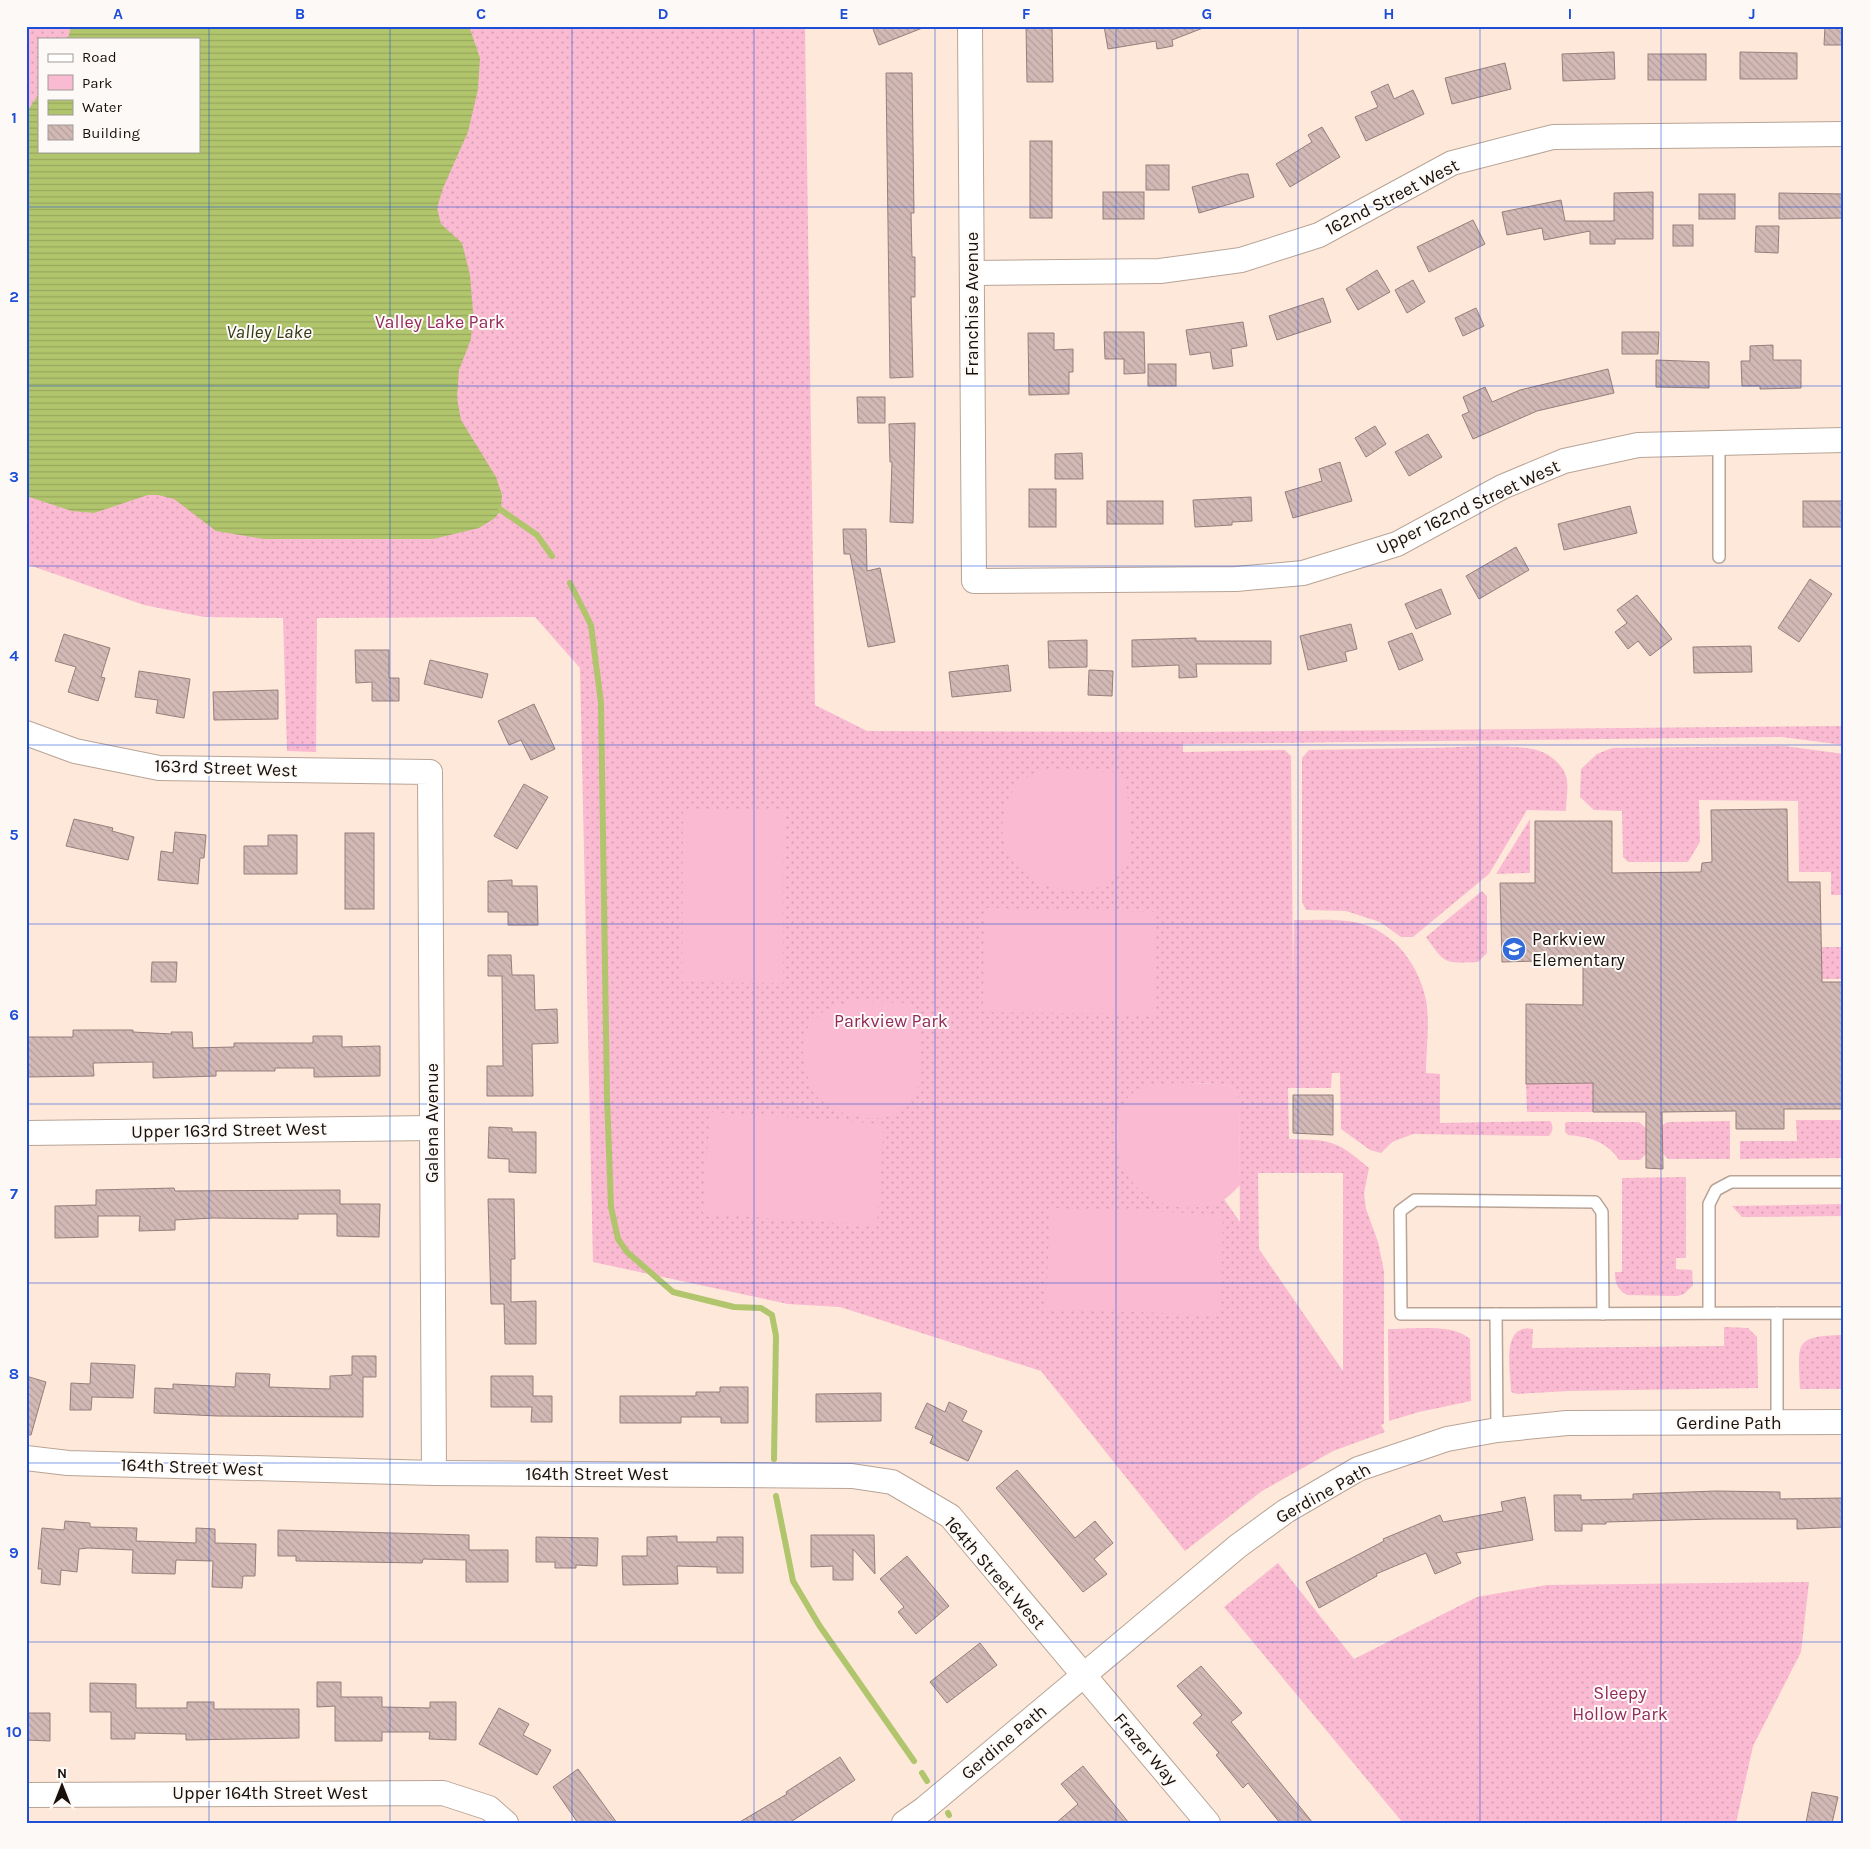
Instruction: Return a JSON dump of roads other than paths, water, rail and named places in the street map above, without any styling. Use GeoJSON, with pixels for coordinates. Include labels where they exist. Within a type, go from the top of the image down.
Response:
{"type":"FeatureCollection","features":[{"type":"Feature","properties":{"kind":"street","name":"Franchise Avenue"},"geometry":{"type":"LineString","coordinates":[[970,26],[974,581]]}},
{"type":"Feature","properties":{"kind":"street","name":"162nd Street West"},"geometry":{"type":"LineString","coordinates":[[972,273],[1160,271],[1241,260],[1319,235],[1452,163],[1553,138],[1844,134]]}},
{"type":"Feature","properties":{"kind":"street","name":"Upper 162nd Street West"},"geometry":{"type":"LineString","coordinates":[[974,581],[1236,579],[1303,573],[1397,544],[1502,487],[1564,461],[1638,445],[1844,440]]}},
{"type":"Feature","properties":{"kind":"street","name":"163rd Street West"},"geometry":{"type":"LineString","coordinates":[[26,733],[75,751],[159,768],[430,772]]}},
{"type":"Feature","properties":{"kind":"street","name":"Galena Avenue"},"geometry":{"type":"LineString","coordinates":[[430,772],[434,1473]]}},
{"type":"Feature","properties":{"kind":"street","name":"Upper 163rd Street West"},"geometry":{"type":"LineString","coordinates":[[26,1133],[432,1128]]}},
{"type":"Feature","properties":{"kind":"street","name":"Gerdine Path"},"geometry":{"type":"LineString","coordinates":[[904,1823],[1238,1546],[1286,1511],[1358,1469],[1447,1439],[1497,1430],[1567,1423],[1844,1422]]}},
{"type":"Feature","properties":{"kind":"street","name":"164th Street West"},"geometry":{"type":"LineString","coordinates":[[26,1458],[78,1464],[434,1473],[852,1476],[892,1482],[950,1516],[1084,1675]]}},
{"type":"Feature","properties":{"kind":"street","name":"Frazer Way"},"geometry":{"type":"LineString","coordinates":[[1084,1675],[1208,1823]]}},
{"type":"Feature","properties":{"kind":"street","name":"Upper 164th Street West"},"geometry":{"type":"LineString","coordinates":[[26,1795],[443,1792],[489,1808],[506,1823]]}},
{"type":"Feature","properties":{"kind":"lane"},"geometry":{"type":"LineString","coordinates":[[1719,442],[1719,557]]}},
{"type":"Feature","properties":{"kind":"lane"},"geometry":{"type":"LineString","coordinates":[[1709,1312],[1709,1204],[1716,1190],[1731,1182],[1844,1182]]}},
{"type":"Feature","properties":{"kind":"lane"},"geometry":{"type":"LineString","coordinates":[[1603,1314],[1602,1212],[1595,1202],[1415,1200],[1400,1211],[1401,1314],[1603,1314],[1844,1312]]}},
{"type":"Feature","properties":{"kind":"lane"},"geometry":{"type":"LineString","coordinates":[[1777,1312],[1777,1423]]}},
{"type":"Feature","properties":{"kind":"lane"},"geometry":{"type":"LineString","coordinates":[[1496,1314],[1497,1430]]}},
{"type":"Feature","properties":{"kind":"water","name":"Valley Lake"},"geometry":{"type":"Polygon","coordinates":[[[71,26],[469,26],[480,58],[478,89],[468,132],[443,188],[437,208],[441,224],[462,243],[470,275],[473,312],[471,339],[459,370],[457,398],[461,420],[496,477],[502,495],[501,510],[495,518],[479,528],[433,539],[264,539],[216,531],[174,499],[158,495],[148,495],[94,513],[72,511],[26,496],[26,113],[38,95],[38,152],[200,152],[200,38],[68,38],[71,26]]]}},
{"type":"Feature","properties":{"kind":"waterway"},"geometry":{"type":"LineString","coordinates":[[501,510],[537,535],[552,556]]}},
{"type":"Feature","properties":{"kind":"waterway"},"geometry":{"type":"LineString","coordinates":[[570,583],[591,625],[601,703],[607,1097],[611,1207],[618,1239],[627,1252],[673,1292],[734,1307],[761,1308],[772,1315],[776,1336],[774,1459]]}},
{"type":"Feature","properties":{"kind":"waterway"},"geometry":{"type":"LineString","coordinates":[[776,1496],[793,1581],[819,1625],[914,1761]]}},
{"type":"Feature","properties":{"kind":"waterway"},"geometry":{"type":"LineString","coordinates":[[922,1773],[927,1781]]}},
{"type":"Feature","properties":{"kind":"place","name":"Parkview Elementary"},"geometry":{"type":"Point","coordinates":[1514,949]}},
{"type":"Feature","properties":{"kind":"park label","name":"Valley Lake Park"},"geometry":{"type":"Point","coordinates":[440,322]}},
{"type":"Feature","properties":{"kind":"park label","name":"Parkview Park"},"geometry":{"type":"Point","coordinates":[891,1021]}},
{"type":"Feature","properties":{"kind":"park label","name":"Sleepy Hollow Park"},"geometry":{"type":"Point","coordinates":[1620,1704]}}]}
